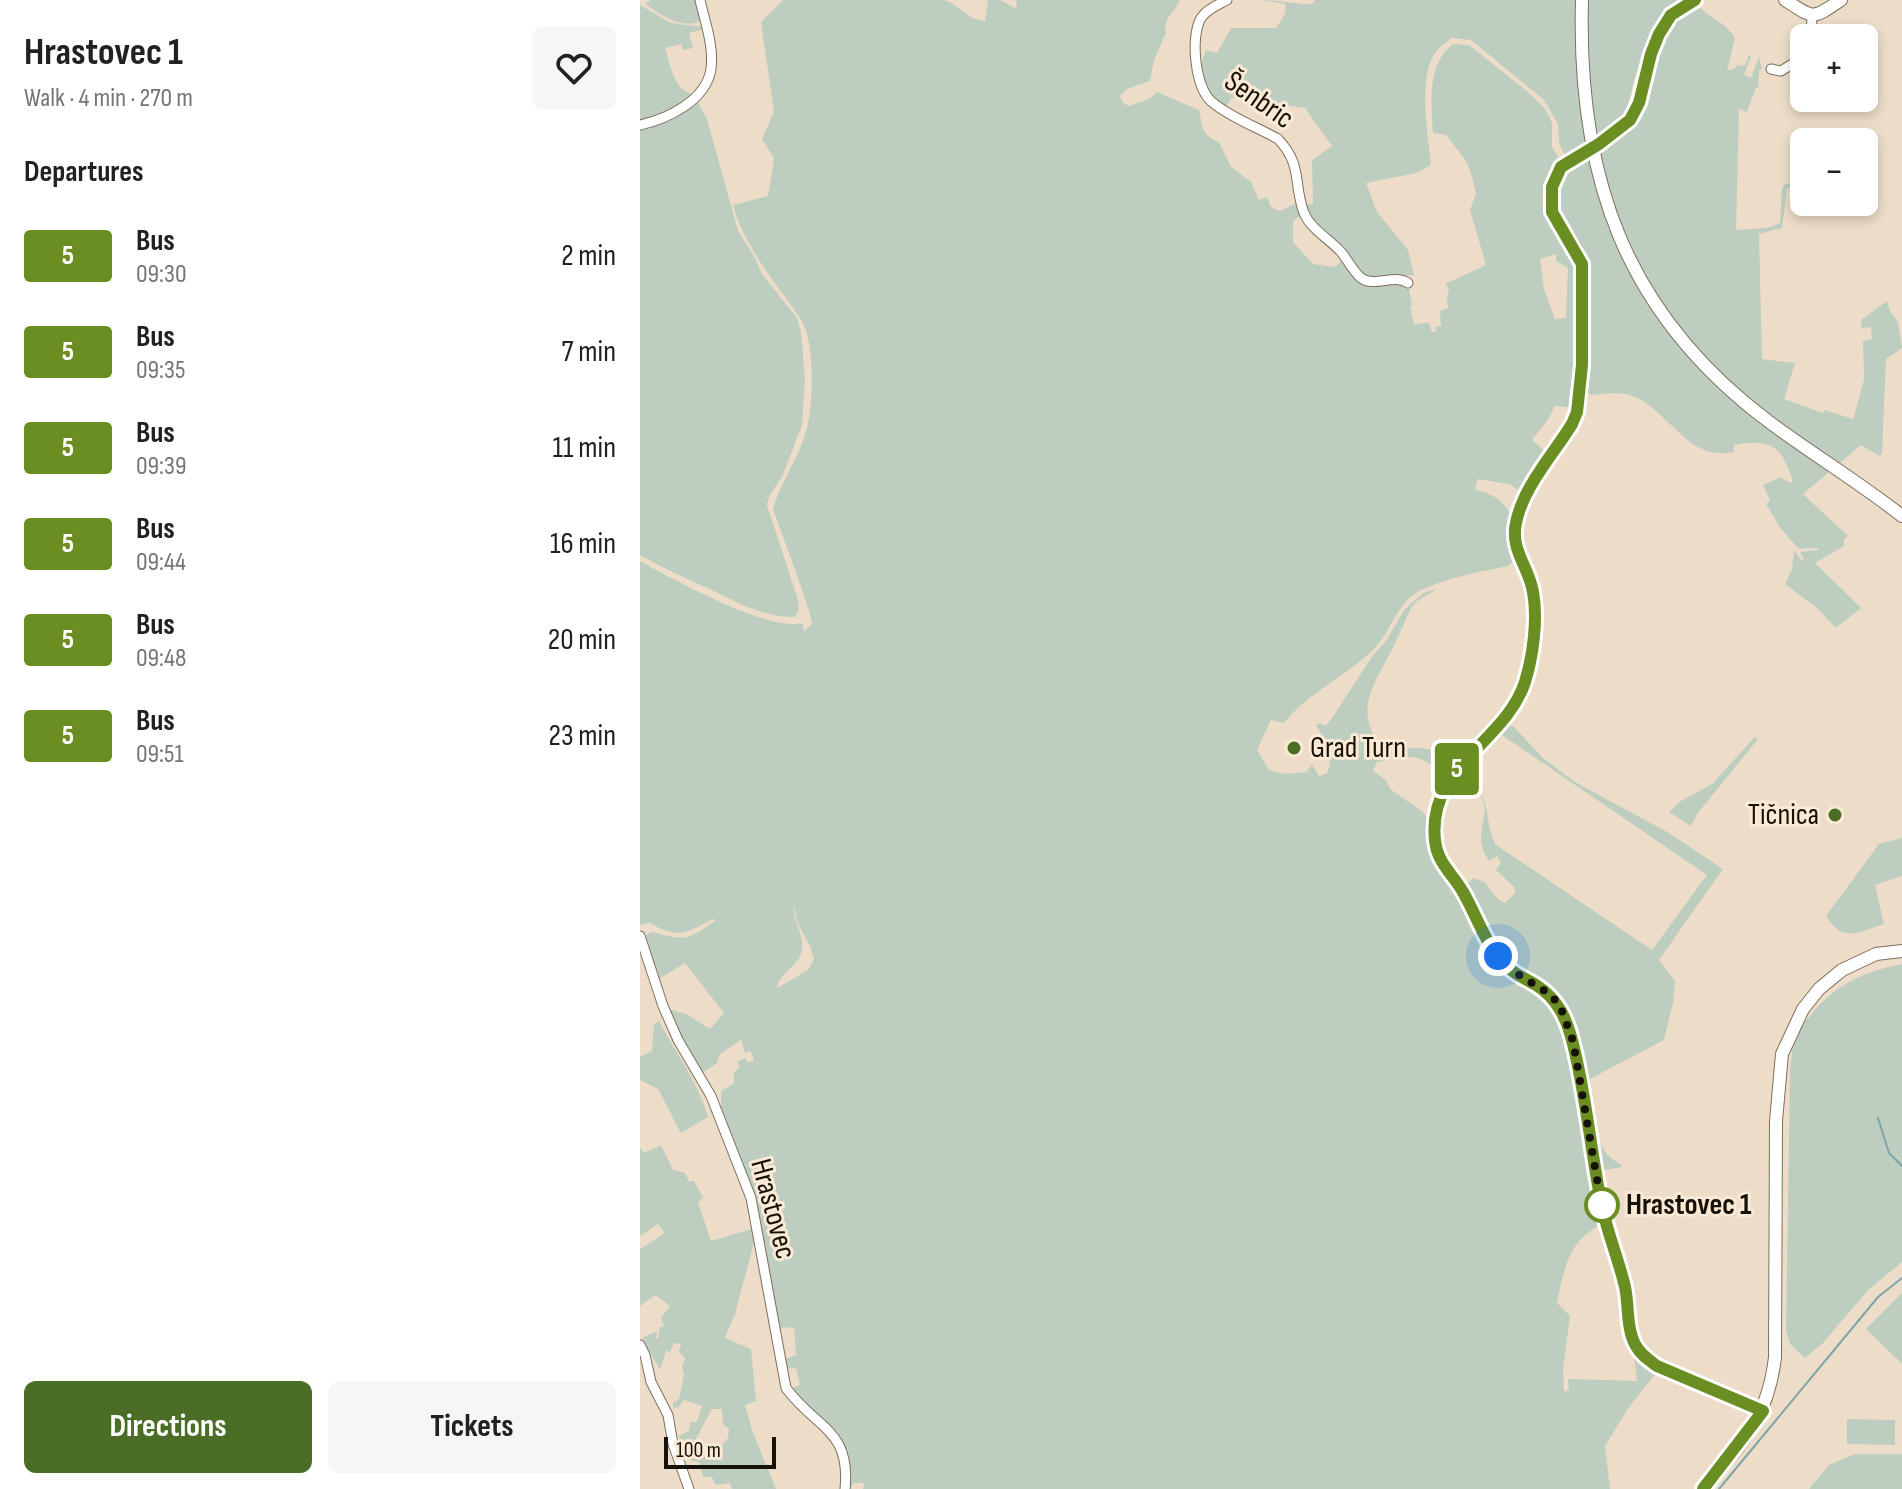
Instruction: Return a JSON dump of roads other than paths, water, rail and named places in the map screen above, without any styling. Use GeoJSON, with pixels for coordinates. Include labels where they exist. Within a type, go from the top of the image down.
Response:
{"type":"FeatureCollection","features":[{"type":"Feature","properties":{"kind":"street"},"geometry":{"type":"LineString","coordinates":[[640,125],[659,120],[682,108],[708,80],[711,68],[709,39],[700,0]]}},
{"type":"Feature","properties":{"kind":"street","name":"Šenbric"},"geometry":{"type":"LineString","coordinates":[[1227,0],[1206,13],[1195,36],[1201,85],[1205,94],[1223,109],[1278,139],[1285,146],[1296,165],[1304,213],[1359,276],[1371,282],[1397,279],[1408,283]]}},
{"type":"Feature","properties":{"kind":"street"},"geometry":{"type":"LineString","coordinates":[[1582,0],[1581,40],[1600,186],[1622,245],[1643,287],[1669,325],[1730,390],[1767,421],[1902,516]]}},
{"type":"Feature","properties":{"kind":"street"},"geometry":{"type":"LineString","coordinates":[[1695,0],[1671,15],[1659,34],[1639,103],[1630,120],[1561,167],[1552,187],[1552,212],[1582,264],[1582,365],[1577,412],[1525,497],[1516,523],[1515,545],[1534,594],[1534,626],[1526,674],[1511,707],[1450,777],[1441,792],[1435,820],[1435,841],[1438,856],[1461,889],[1498,956],[1511,970],[1550,994],[1560,1006],[1573,1041],[1603,1214],[1624,1283],[1635,1345],[1644,1357],[1657,1366],[1763,1411]]}},
{"type":"Feature","properties":{"kind":"street"},"geometry":{"type":"LineString","coordinates":[[1785,0],[1812,16],[1841,0]]}},
{"type":"Feature","properties":{"kind":"street"},"geometry":{"type":"LineString","coordinates":[[1812,16],[1812,24]]}},
{"type":"Feature","properties":{"kind":"street"},"geometry":{"type":"LineString","coordinates":[[1771,69],[1781,71],[1790,65]]}},
{"type":"Feature","properties":{"kind":"street","name":"Hrastovec"},"geometry":{"type":"LineString","coordinates":[[640,936],[663,1006],[678,1040],[711,1096],[751,1198],[786,1388],[795,1401],[826,1427],[841,1446],[847,1466],[845,1489]]}},
{"type":"Feature","properties":{"kind":"street"},"geometry":{"type":"LineString","coordinates":[[1703,1489],[1763,1411],[1772,1386],[1775,1357],[1776,1121],[1782,1054],[1803,1009],[1819,989],[1842,970],[1876,954],[1902,951]]}},
{"type":"Feature","properties":{"kind":"street"},"geometry":{"type":"LineString","coordinates":[[640,1345],[651,1382],[668,1415],[673,1444],[689,1489]]}},
{"type":"Feature","properties":{"kind":"waterway"},"geometry":{"type":"LineString","coordinates":[[1878,1118],[1889,1153],[1902,1166]]}},
{"type":"Feature","properties":{"kind":"waterway"},"geometry":{"type":"LineString","coordinates":[[1719,1489],[1878,1297],[1902,1278]]}},
{"type":"Feature","properties":{"kind":"place","name":"Grad Turn"},"geometry":{"type":"Point","coordinates":[1294,748]}},
{"type":"Feature","properties":{"kind":"place","name":"Tičnica"},"geometry":{"type":"Point","coordinates":[1835,815]}},
{"type":"Feature","properties":{"kind":"place","name":"Hrastovec 1"},"geometry":{"type":"Point","coordinates":[1602,1205]}}]}
